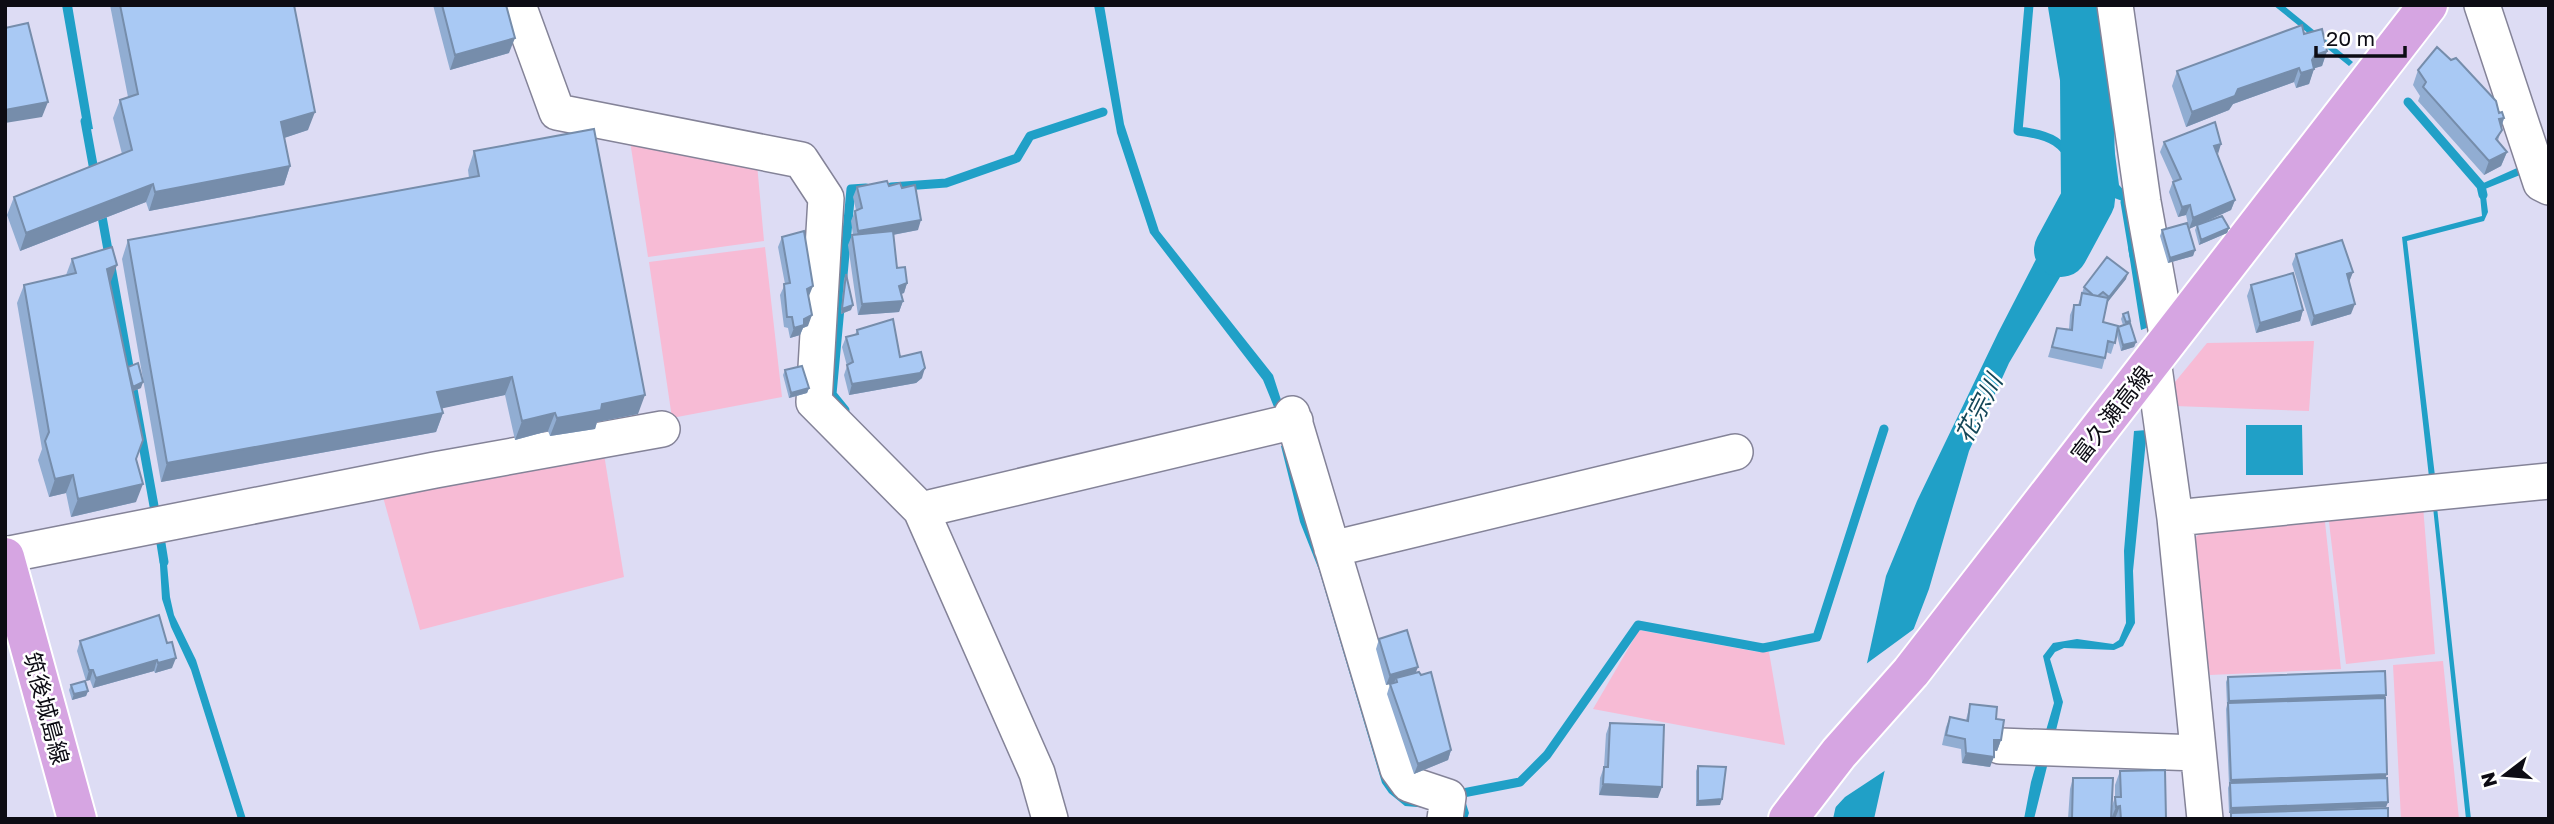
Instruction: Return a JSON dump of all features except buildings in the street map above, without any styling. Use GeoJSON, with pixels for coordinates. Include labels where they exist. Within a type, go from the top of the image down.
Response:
{"type":"FeatureCollection","features":[{"type":"Feature","properties":{"kind":"main road","name":"富久瀬高線"},"geometry":{"type":"LineString","coordinates":[[1788,819],[1839,753],[1910,672],[2428,5]]}},
{"type":"Feature","properties":{"kind":"main road","name":"筑後城島線"},"geometry":{"type":"LineString","coordinates":[[5,556],[12,611],[77,819]]}},
{"type":"Feature","properties":{"kind":"street"},"geometry":{"type":"LineString","coordinates":[[518,5],[557,112],[801,160],[826,198],[814,402],[921,510],[1037,774],[1041,817]]}},
{"type":"Feature","properties":{"kind":"street"},"geometry":{"type":"LineString","coordinates":[[2115,5],[2143,202],[2160,350],[2205,819]]}},
{"type":"Feature","properties":{"kind":"street"},"geometry":{"type":"LineString","coordinates":[[2482,5],[2541,183],[2549,187]]}},
{"type":"Feature","properties":{"kind":"street"},"geometry":{"type":"LineString","coordinates":[[921,510],[1294,417],[1398,769],[1409,784],[1448,797],[1446,819]]}},
{"type":"Feature","properties":{"kind":"street"},"geometry":{"type":"LineString","coordinates":[[5,556],[435,470],[662,429]]}},
{"type":"Feature","properties":{"kind":"street"},"geometry":{"type":"LineString","coordinates":[[1332,549],[1735,452]]}},
{"type":"Feature","properties":{"kind":"street"},"geometry":{"type":"LineString","coordinates":[[2175,519],[2549,481]]}},
{"type":"Feature","properties":{"kind":"street"},"geometry":{"type":"LineString","coordinates":[[2000,746],[2198,753]]}},
{"type":"Feature","properties":{"kind":"shaded area"},"geometry":{"type":"Polygon","coordinates":[[[630,141],[757,164],[764,241],[648,257],[630,141]]]}},
{"type":"Feature","properties":{"kind":"shaded area"},"geometry":{"type":"Polygon","coordinates":[[[765,247],[782,397],[672,418],[649,262],[765,247]]]}},
{"type":"Feature","properties":{"kind":"shaded area"},"geometry":{"type":"Polygon","coordinates":[[[2314,341],[2309,411],[2175,406],[2175,382],[2207,343],[2314,341]]]}},
{"type":"Feature","properties":{"kind":"shaded area"},"geometry":{"type":"Polygon","coordinates":[[[603,448],[624,577],[420,630],[383,497],[603,448]]]}},
{"type":"Feature","properties":{"kind":"shaded area"},"geometry":{"type":"Polygon","coordinates":[[[2423,506],[2435,654],[2346,664],[2328,514],[2423,506]]]}},
{"type":"Feature","properties":{"kind":"shaded area"},"geometry":{"type":"Polygon","coordinates":[[[2324,513],[2341,669],[2210,675],[2190,543],[2206,527],[2324,513]]]}},
{"type":"Feature","properties":{"kind":"shaded area"},"geometry":{"type":"Polygon","coordinates":[[[1639,630],[1769,652],[1785,745],[1593,709],[1639,630]]]}},
{"type":"Feature","properties":{"kind":"shaded area"},"geometry":{"type":"Polygon","coordinates":[[[2443,661],[2459,819],[2401,819],[2393,665],[2443,661]]]}},
{"type":"Feature","properties":{"kind":"water"},"geometry":{"type":"Polygon","coordinates":[[[62,5],[72,5],[93,129],[84,130],[62,5]]]}},
{"type":"Feature","properties":{"kind":"water"},"geometry":{"type":"Polygon","coordinates":[[[1094,5],[1104,5],[1124,124],[1159,231],[1273,375],[1282,403],[1274,407],[1263,380],[1150,233],[1117,133],[1094,5]]]}},
{"type":"Feature","properties":{"kind":"water"},"geometry":{"type":"Polygon","coordinates":[[[2056,5],[2096,5],[2119,185],[2130,197],[2125,202],[2109,196],[2081,168],[2056,5]]]}},
{"type":"Feature","properties":{"kind":"water"},"geometry":{"type":"Polygon","coordinates":[[[2273,5],[2283,5],[2353,62],[2349,66],[2273,5]]]}},
{"type":"Feature","properties":{"kind":"water"},"geometry":{"type":"Polygon","coordinates":[[[2549,160],[2545,165],[2485,189],[2488,212],[2484,221],[2407,241],[2435,476],[2429,477],[2402,237],[2482,216],[2479,185],[2517,168],[2549,160]]]}},
{"type":"Feature","properties":{"kind":"water"},"geometry":{"type":"Polygon","coordinates":[[[2077,171],[2105,201],[2009,363],[1969,451],[1929,589],[1911,636],[1874,819],[1833,819],[1886,576],[1917,501],[1998,333],[2064,205],[2077,171]]]}},
{"type":"Feature","properties":{"kind":"water"},"geometry":{"type":"Polygon","coordinates":[[[2128,247],[2137,247],[2152,326],[2141,330],[2128,247]]]}},
{"type":"Feature","properties":{"kind":"water"},"geometry":{"type":"Polygon","coordinates":[[[2246,425],[2302,425],[2303,475],[2246,475],[2246,425]]]}},
{"type":"Feature","properties":{"kind":"water"},"geometry":{"type":"Polygon","coordinates":[[[2147,430],[2133,571],[2135,623],[2123,646],[2114,650],[2064,648],[2055,652],[2050,659],[2063,702],[2034,819],[2024,819],[2031,782],[2054,703],[2043,656],[2053,643],[2077,639],[2113,644],[2119,640],[2126,623],[2124,551],[2134,431],[2147,430]]]}},
{"type":"Feature","properties":{"kind":"water"},"geometry":{"type":"Polygon","coordinates":[[[1290,443],[1392,783],[1464,797],[1469,813],[1467,819],[1456,819],[1429,808],[1405,806],[1389,793],[1382,783],[1319,570],[1300,522],[1281,446],[1290,443]]]}},
{"type":"Feature","properties":{"kind":"water"},"geometry":{"type":"Polygon","coordinates":[[[2433,507],[2437,507],[2471,819],[2466,819],[2433,507]]]}},
{"type":"Feature","properties":{"kind":"water"},"geometry":{"type":"Polygon","coordinates":[[[159,549],[166,553],[174,615],[196,660],[246,819],[238,819],[191,670],[171,627],[162,599],[159,549]]]}},
{"type":"Feature","properties":{"kind":"pier"},"geometry":{"type":"Polygon","coordinates":[[[1918,626],[1889,768],[1845,797],[1832,811],[1862,667],[1918,626]]]}},
{"type":"Feature","properties":{"kind":"waterway"},"geometry":{"type":"LineString","coordinates":[[2029,5],[2018,131],[2043,136],[2059,144],[2087,178]]}},
{"type":"Feature","properties":{"kind":"waterway","name":"花宗川"},"geometry":{"type":"LineString","coordinates":[[2061,250],[2088,200],[2087,78],[2075,5]]}},
{"type":"Feature","properties":{"kind":"waterway"},"geometry":{"type":"LineString","coordinates":[[2408,102],[2481,186],[2483,195]]}},
{"type":"Feature","properties":{"kind":"waterway"},"geometry":{"type":"LineString","coordinates":[[891,187],[946,183],[1017,158],[1030,136],[1103,112]]}},
{"type":"Feature","properties":{"kind":"waterway"},"geometry":{"type":"LineString","coordinates":[[85,121],[95,176]]}},
{"type":"Feature","properties":{"kind":"waterway"},"geometry":{"type":"LineString","coordinates":[[845,410],[832,394],[851,189],[866,188]]}},
{"type":"Feature","properties":{"kind":"waterway"},"geometry":{"type":"LineString","coordinates":[[2125,202],[2134,256]]}},
{"type":"Feature","properties":{"kind":"waterway"},"geometry":{"type":"LineString","coordinates":[[101,211],[156,517]]}},
{"type":"Feature","properties":{"kind":"waterway"},"geometry":{"type":"LineString","coordinates":[[1461,801],[1463,793],[1520,782],[1547,755],[1638,625],[1763,648],[1817,637],[1884,429]]}},
{"type":"Feature","properties":{"kind":"waterway"},"geometry":{"type":"LineString","coordinates":[[159,531],[164,562]]}}]}
